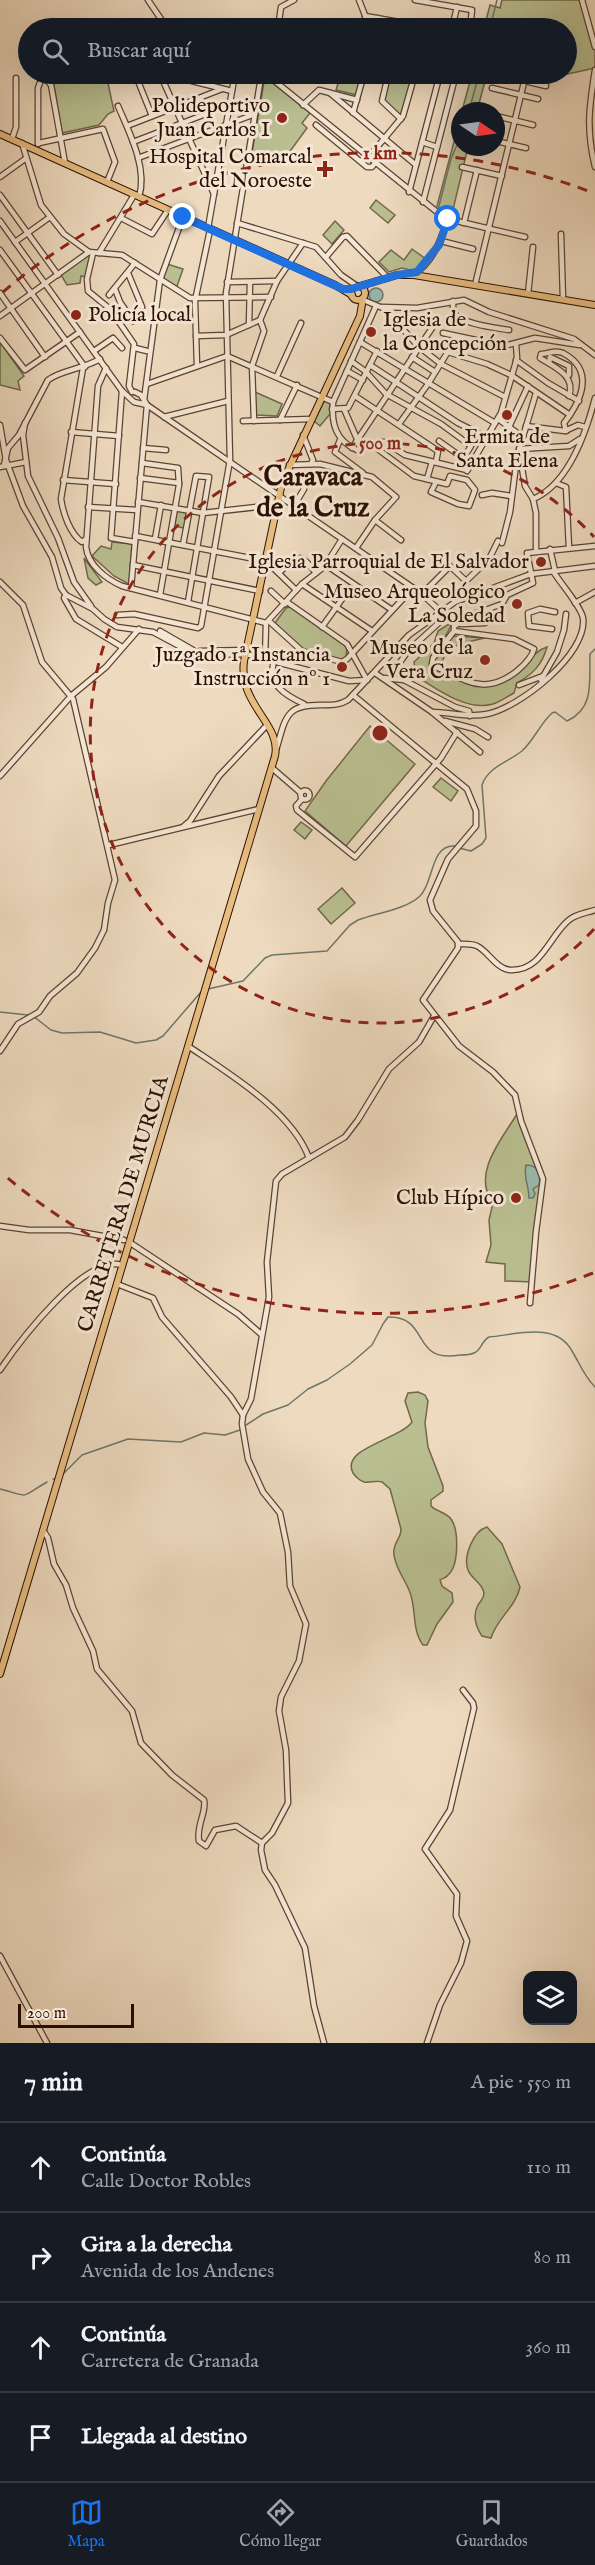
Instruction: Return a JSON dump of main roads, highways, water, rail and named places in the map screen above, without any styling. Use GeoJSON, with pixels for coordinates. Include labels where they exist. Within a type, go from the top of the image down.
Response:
{"type":"FeatureCollection","features":[{"type":"Feature","properties":{"kind":"main road"},"geometry":{"type":"LineString","coordinates":[[0,134],[22,143],[39,143],[64,163],[343,289],[359,294],[375,282],[423,272],[436,278],[595,305]]}},
{"type":"Feature","properties":{"kind":"main road","name":"CARRETERA DE MURCIA"},"geometry":{"type":"LineString","coordinates":[[0,1674],[117,1284],[127,1241],[189,1046],[272,768],[277,745],[273,734],[244,686],[246,652],[282,483],[361,311],[359,294]]}},
{"type":"Feature","properties":{"kind":"water"},"geometry":{"type":"Polygon","coordinates":[[[376,288],[381,290],[383,295],[381,300],[376,302],[371,300],[369,295],[371,290],[376,288]]]}},
{"type":"Feature","properties":{"kind":"water"},"geometry":{"type":"Polygon","coordinates":[[[526,1165],[536,1168],[540,1177],[539,1185],[533,1189],[535,1194],[533,1198],[529,1198],[525,1174],[526,1165]]]}},
{"type":"Feature","properties":{"kind":"waterway"},"geometry":{"type":"LineString","coordinates":[[492,18],[497,0]]}},
{"type":"Feature","properties":{"kind":"waterway"},"geometry":{"type":"LineString","coordinates":[[471,102],[476,84]]}},
{"type":"Feature","properties":{"kind":"waterway"},"geometry":{"type":"LineString","coordinates":[[439,206],[452,156]]}},
{"type":"Feature","properties":{"kind":"waterway"},"geometry":{"type":"LineString","coordinates":[[459,848],[471,851],[482,844],[486,838],[482,785],[489,774],[522,751],[552,713],[555,712],[567,721],[582,709],[589,693],[590,654],[595,649]]}},
{"type":"Feature","properties":{"kind":"waterway"},"geometry":{"type":"LineString","coordinates":[[208,989],[243,981],[265,958],[272,955],[327,951],[350,925],[358,920],[399,908],[414,901],[424,890],[441,851],[455,846]]}},
{"type":"Feature","properties":{"kind":"waterway"},"geometry":{"type":"LineString","coordinates":[[33,1016],[51,1030],[62,1033],[100,1032],[136,1043],[156,1040],[163,1036],[201,992]]}},
{"type":"Feature","properties":{"kind":"waterway"},"geometry":{"type":"LineString","coordinates":[[0,1012],[28,1015]]}},
{"type":"Feature","properties":{"kind":"waterway"},"geometry":{"type":"LineString","coordinates":[[246,1425],[263,1414],[288,1405],[308,1389],[327,1380],[350,1364],[372,1345],[388,1317],[401,1319],[410,1324],[427,1347],[434,1353],[444,1356],[474,1353],[489,1337],[534,1332],[556,1336],[572,1351],[595,1387]]}},
{"type":"Feature","properties":{"kind":"waterway"},"geometry":{"type":"LineString","coordinates":[[63,1474],[82,1455],[128,1439],[181,1442],[204,1433],[225,1435],[240,1430]]}},
{"type":"Feature","properties":{"kind":"waterway"},"geometry":{"type":"LineString","coordinates":[[0,1489],[25,1495],[47,1482]]}},
{"type":"Feature","properties":{"kind":"place","name":"Polideportivo Juan Carlos I"},"geometry":{"type":"Point","coordinates":[282,118]}},
{"type":"Feature","properties":{"kind":"place","name":"Hospital Comarcal del Noroeste"},"geometry":{"type":"Point","coordinates":[325,169]}},
{"type":"Feature","properties":{"kind":"place","name":"Policía local"},"geometry":{"type":"Point","coordinates":[76,315]}},
{"type":"Feature","properties":{"kind":"place","name":"Iglesia de la Concepción"},"geometry":{"type":"Point","coordinates":[371,332]}},
{"type":"Feature","properties":{"kind":"place","name":"Ermita de Santa Elena"},"geometry":{"type":"Point","coordinates":[507,415]}},
{"type":"Feature","properties":{"kind":"place","name":"Iglesia Parroquial de El Salvador"},"geometry":{"type":"Point","coordinates":[541,562]}},
{"type":"Feature","properties":{"kind":"place","name":"Museo Arqueológico La Soledad"},"geometry":{"type":"Point","coordinates":[517,604]}},
{"type":"Feature","properties":{"kind":"place","name":"Museo de la Vera Cruz"},"geometry":{"type":"Point","coordinates":[485,660]}},
{"type":"Feature","properties":{"kind":"place","name":"Juzgado 1ª Instancia Instrucción nº 1"},"geometry":{"type":"Point","coordinates":[342,667]}},
{"type":"Feature","properties":{"kind":"place","name":"Club Hípico"},"geometry":{"type":"Point","coordinates":[516,1198]}},
{"type":"Feature","properties":{"kind":"district","name":"Caravaca de la Cruz"},"geometry":{"type":"Point","coordinates":[313,494]}}]}
